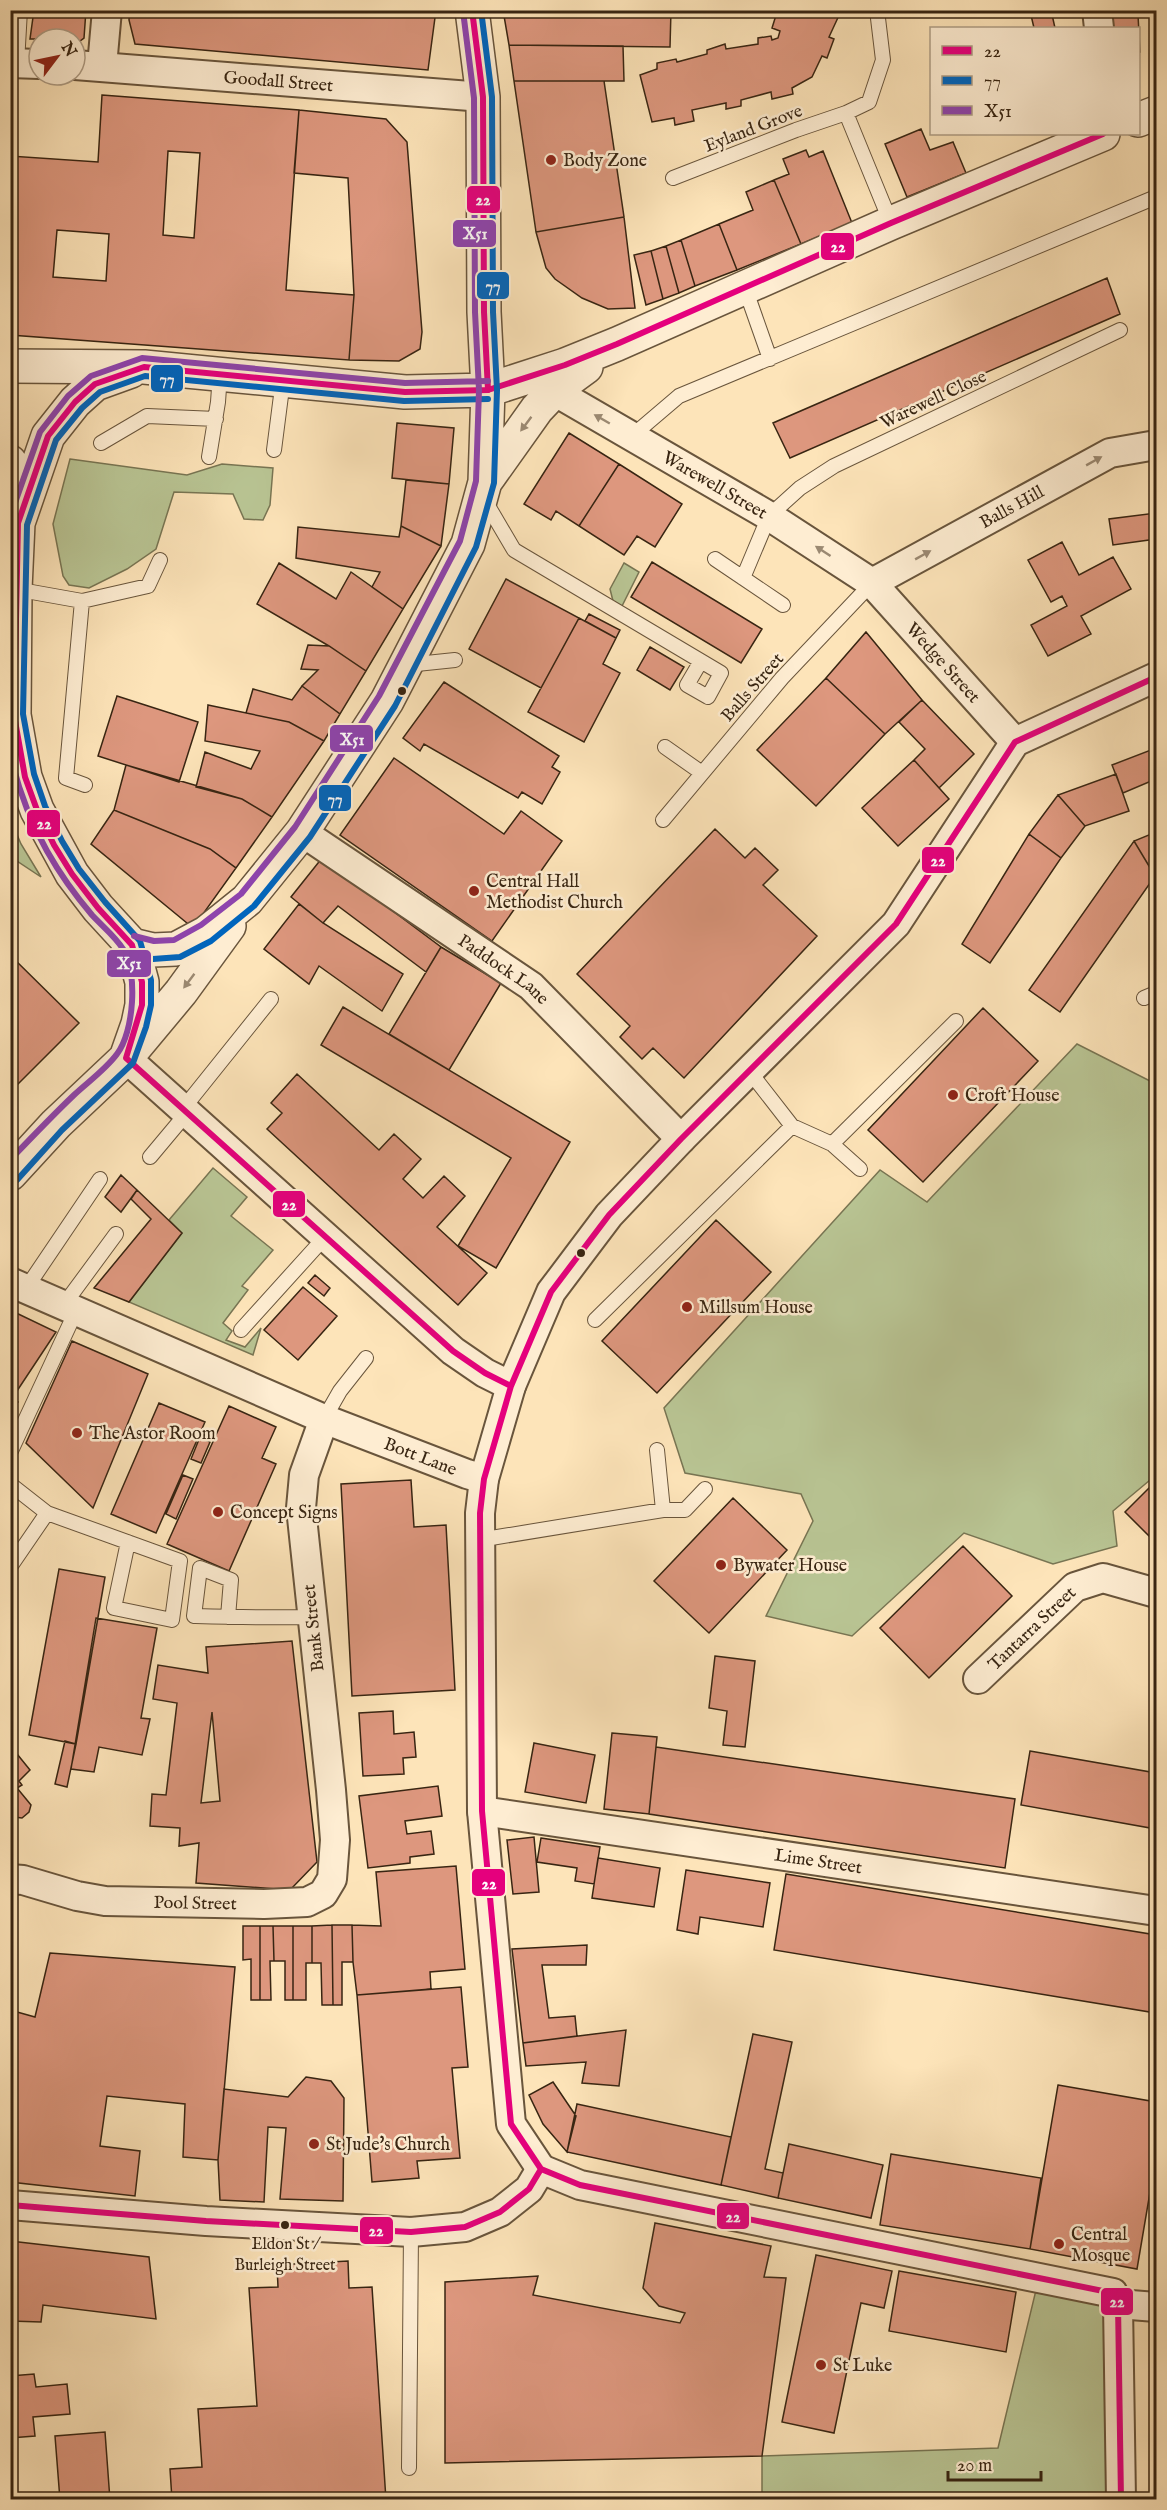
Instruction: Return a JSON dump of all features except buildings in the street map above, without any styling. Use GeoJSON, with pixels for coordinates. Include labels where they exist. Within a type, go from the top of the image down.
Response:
{"type":"FeatureCollection","features":[{"type":"Feature","properties":{"kind":"street"},"geometry":{"type":"LineString","coordinates":[[89,66],[107,10]]}},
{"type":"Feature","properties":{"kind":"street"},"geometry":{"type":"LineString","coordinates":[[10,1174],[56,1124],[126,1058],[181,992],[247,900],[302,832],[387,701],[468,544],[483,488],[488,390],[484,312],[483,97],[472,10]]}},
{"type":"Feature","properties":{"kind":"street"},"geometry":{"type":"LineString","coordinates":[[1098,10],[1099,27]]}},
{"type":"Feature","properties":{"kind":"street","name":"Goodall Street"},"geometry":{"type":"LineString","coordinates":[[89,66],[483,97]]}},
{"type":"Feature","properties":{"kind":"street"},"geometry":{"type":"LineString","coordinates":[[1140,119],[1156,113]]}},
{"type":"Feature","properties":{"kind":"street"},"geometry":{"type":"LineString","coordinates":[[10,366],[144,367],[405,392],[488,390],[565,365],[617,344],[891,223],[1101,135]]}},
{"type":"Feature","properties":{"kind":"street"},"geometry":{"type":"LineString","coordinates":[[483,488],[537,409],[556,389],[617,344]]}},
{"type":"Feature","properties":{"kind":"street"},"geometry":{"type":"LineString","coordinates":[[18,523],[48,436],[58,421],[95,384],[144,367]]}},
{"type":"Feature","properties":{"kind":"street","name":"Warewell Street"},"geometry":{"type":"LineString","coordinates":[[556,389],[564,397],[770,516],[872,583]]}},
{"type":"Feature","properties":{"kind":"street","name":"Balls Hill"},"geometry":{"type":"LineString","coordinates":[[872,583],[1110,453],[1156,445]]}},
{"type":"Feature","properties":{"kind":"street"},"geometry":{"type":"LineString","coordinates":[[10,462],[18,523],[14,715],[25,777],[41,819],[72,874],[98,908],[132,945],[142,982],[142,1005],[126,1058]]}},
{"type":"Feature","properties":{"kind":"street","name":"Wedge Street"},"geometry":{"type":"LineString","coordinates":[[872,583],[1015,742]]}},
{"type":"Feature","properties":{"kind":"street"},"geometry":{"type":"LineString","coordinates":[[1121,2499],[1118,2304],[1113,2293],[580,2185],[541,2169],[511,2124],[482,1811],[479,1540],[484,1479],[511,1386],[551,1292],[609,1215],[681,1139],[896,924],[1015,742],[1156,677]]}},
{"type":"Feature","properties":{"kind":"street","name":"Paddock Lane"},"geometry":{"type":"LineString","coordinates":[[302,832],[531,986],[681,1139]]}},
{"type":"Feature","properties":{"kind":"street"},"geometry":{"type":"LineString","coordinates":[[132,945],[153,950],[176,949],[206,933],[247,900]]}},
{"type":"Feature","properties":{"kind":"street"},"geometry":{"type":"LineString","coordinates":[[126,1058],[453,1351],[485,1373],[511,1386]]}},
{"type":"Feature","properties":{"kind":"street","name":"Bott Lane"},"geometry":{"type":"LineString","coordinates":[[18,1286],[324,1419],[484,1479]]}},
{"type":"Feature","properties":{"kind":"street","name":"Bank Street"},"geometry":{"type":"LineString","coordinates":[[324,1419],[304,1475],[300,1508],[335,1840]]}},
{"type":"Feature","properties":{"kind":"street","name":"Tantarra Street"},"geometry":{"type":"LineString","coordinates":[[978,1679],[1075,1587],[1103,1578],[1156,1593]]}},
{"type":"Feature","properties":{"kind":"street","name":"Lime Street"},"geometry":{"type":"LineString","coordinates":[[482,1811],[1156,1911]]}},
{"type":"Feature","properties":{"kind":"street","name":"Pool Street"},"geometry":{"type":"LineString","coordinates":[[10,1879],[23,1880],[68,1893],[105,1900],[264,1904],[307,1902],[323,1894],[332,1879],[335,1840]]}},
{"type":"Feature","properties":{"kind":"street"},"geometry":{"type":"LineString","coordinates":[[10,2205],[206,2221],[411,2232],[465,2227],[500,2212],[529,2189],[541,2169]]}},
{"type":"Feature","properties":{"kind":"street"},"geometry":{"type":"LineString","coordinates":[[1118,2304],[1156,2307]]}},
{"type":"Feature","properties":{"kind":"lane"},"geometry":{"type":"LineString","coordinates":[[20,10],[22,63]]}},
{"type":"Feature","properties":{"kind":"lane","name":"Eyland Grove"},"geometry":{"type":"LineString","coordinates":[[673,178],[846,113],[869,102],[883,60],[877,10]]}},
{"type":"Feature","properties":{"kind":"lane"},"geometry":{"type":"LineString","coordinates":[[846,113],[891,223]]}},
{"type":"Feature","properties":{"kind":"lane"},"geometry":{"type":"LineString","coordinates":[[632,436],[679,396],[1156,197]]}},
{"type":"Feature","properties":{"kind":"lane"},"geometry":{"type":"LineString","coordinates":[[745,288],[770,359]]}},
{"type":"Feature","properties":{"kind":"lane","name":"Warewell Close"},"geometry":{"type":"LineString","coordinates":[[770,516],[800,488],[834,466],[1120,330]]}},
{"type":"Feature","properties":{"kind":"lane"},"geometry":{"type":"LineString","coordinates":[[209,457],[216,419],[220,374]]}},
{"type":"Feature","properties":{"kind":"lane"},"geometry":{"type":"LineString","coordinates":[[274,450],[283,380]]}},
{"type":"Feature","properties":{"kind":"lane"},"geometry":{"type":"LineString","coordinates":[[101,443],[147,416],[216,419]]}},
{"type":"Feature","properties":{"kind":"lane"},"geometry":{"type":"LineString","coordinates":[[483,488],[514,550],[701,661]]}},
{"type":"Feature","properties":{"kind":"lane"},"geometry":{"type":"LineString","coordinates":[[743,578],[770,516]]}},
{"type":"Feature","properties":{"kind":"lane"},"geometry":{"type":"LineString","coordinates":[[714,559],[783,605]]}},
{"type":"Feature","properties":{"kind":"lane"},"geometry":{"type":"LineString","coordinates":[[15,590],[82,601],[148,585],[160,560]]}},
{"type":"Feature","properties":{"kind":"lane","name":"Balls Street"},"geometry":{"type":"LineString","coordinates":[[663,820],[782,678],[872,583]]}},
{"type":"Feature","properties":{"kind":"lane"},"geometry":{"type":"LineString","coordinates":[[82,601],[66,778],[85,785]]}},
{"type":"Feature","properties":{"kind":"lane"},"geometry":{"type":"LineString","coordinates":[[406,666],[455,660]]}},
{"type":"Feature","properties":{"kind":"lane"},"geometry":{"type":"LineString","coordinates":[[665,747],[702,773]]}},
{"type":"Feature","properties":{"kind":"lane"},"geometry":{"type":"LineString","coordinates":[[150,1157],[271,999]]}},
{"type":"Feature","properties":{"kind":"lane"},"geometry":{"type":"LineString","coordinates":[[831,1144],[956,1021]]}},
{"type":"Feature","properties":{"kind":"lane"},"geometry":{"type":"LineString","coordinates":[[750,1072],[792,1126],[831,1144],[860,1169]]}},
{"type":"Feature","properties":{"kind":"lane"},"geometry":{"type":"LineString","coordinates":[[595,1320],[792,1126]]}},
{"type":"Feature","properties":{"kind":"lane"},"geometry":{"type":"LineString","coordinates":[[18,1286],[100,1179]]}},
{"type":"Feature","properties":{"kind":"lane"},"geometry":{"type":"LineString","coordinates":[[10,1454],[70,1309],[116,1234]]}},
{"type":"Feature","properties":{"kind":"lane"},"geometry":{"type":"LineString","coordinates":[[241,1330],[326,1236]]}},
{"type":"Feature","properties":{"kind":"lane"},"geometry":{"type":"LineString","coordinates":[[324,1419],[340,1391],[366,1358]]}},
{"type":"Feature","properties":{"kind":"lane"},"geometry":{"type":"LineString","coordinates":[[657,1449],[663,1510]]}},
{"type":"Feature","properties":{"kind":"lane"},"geometry":{"type":"LineString","coordinates":[[10,1484],[48,1513],[128,1542],[180,1561],[172,1620],[114,1608],[128,1542]]}},
{"type":"Feature","properties":{"kind":"lane"},"geometry":{"type":"LineString","coordinates":[[479,1540],[663,1510],[685,1510],[705,1489]]}},
{"type":"Feature","properties":{"kind":"lane"},"geometry":{"type":"LineString","coordinates":[[10,1567],[48,1513]]}},
{"type":"Feature","properties":{"kind":"lane"},"geometry":{"type":"LineString","coordinates":[[228,1617],[312,1617]]}},
{"type":"Feature","properties":{"kind":"lane"},"geometry":{"type":"LineString","coordinates":[[409,2468],[411,2232]]}},
{"type":"Feature","properties":{"kind":"green space"},"geometry":{"type":"Polygon","coordinates":[[[70,459],[187,475],[222,464],[273,468],[270,505],[263,520],[244,519],[233,494],[174,492],[156,549],[127,569],[89,588],[69,585],[63,576],[53,524],[70,459]]]}},
{"type":"Feature","properties":{"kind":"green space"},"geometry":{"type":"Polygon","coordinates":[[[624,563],[639,572],[621,608],[613,601],[610,589],[624,563]]]}},
{"type":"Feature","properties":{"kind":"green space"},"geometry":{"type":"Polygon","coordinates":[[[10,818],[21,844],[41,877],[11,857],[10,818]]]}},
{"type":"Feature","properties":{"kind":"green space"},"geometry":{"type":"Polygon","coordinates":[[[1077,1044],[1156,1084],[1156,1475],[1113,1511],[1117,1546],[1053,1564],[964,1533],[852,1636],[766,1616],[813,1521],[801,1494],[685,1473],[664,1408],[880,1170],[927,1202],[1077,1044]]]}},
{"type":"Feature","properties":{"kind":"green space"},"geometry":{"type":"Polygon","coordinates":[[[213,1168],[247,1197],[231,1216],[273,1250],[242,1286],[248,1290],[223,1323],[232,1331],[226,1340],[245,1347],[261,1328],[253,1355],[129,1302],[182,1233],[169,1220],[213,1168]]]}},
{"type":"Feature","properties":{"kind":"green space"},"geometry":{"type":"Polygon","coordinates":[[[1036,2290],[1103,2299],[1110,2322],[1106,2499],[762,2500],[762,2456],[998,2448],[1036,2290]]]}},
{"type":"Feature","properties":{"kind":"transit line","name":"22"},"geometry":{"type":"LineString","coordinates":[[472,10],[483,97],[484,312],[488,390]]}},
{"type":"Feature","properties":{"kind":"transit line","name":"77"},"geometry":{"type":"LineString","coordinates":[[130,954],[153,959],[180,957],[211,941],[254,906],[310,837],[395,706],[476,547],[494,483],[497,390],[493,312],[492,97],[481,10]]}},
{"type":"Feature","properties":{"kind":"transit line","name":"X51"},"geometry":{"type":"LineString","coordinates":[[134,936],[154,941],[174,940],[201,925],[241,894],[295,827],[379,696],[460,541],[476,481],[479,390],[475,312],[474,98],[463,11]]}},
{"type":"Feature","properties":{"kind":"transit line","name":"22"},"geometry":{"type":"LineString","coordinates":[[511,1386],[485,1373],[453,1351],[126,1058],[142,1005],[142,982],[132,945],[98,908],[72,874],[54,845],[37,810],[25,777],[14,715],[18,523],[48,436],[75,402],[95,384],[144,367],[405,392],[488,390],[565,365],[617,344],[891,223],[1101,135]]}},
{"type":"Feature","properties":{"kind":"transit line","name":"X51"},"geometry":{"type":"LineString","coordinates":[[10,517],[40,432],[68,396],[91,376],[142,358],[405,383],[488,381]]}},
{"type":"Feature","properties":{"kind":"transit line","name":"77"},"geometry":{"type":"LineString","coordinates":[[17,1180],[62,1130],[133,1063],[151,1005],[151,980],[140,941],[79,869],[45,806],[34,774],[23,714],[27,525],[56,440],[82,408],[100,392],[145,376],[404,401],[488,399]]}},
{"type":"Feature","properties":{"kind":"transit line","name":"22"},"geometry":{"type":"LineString","coordinates":[[541,2169],[511,2124],[482,1811],[480,1513],[484,1479],[511,1386],[551,1292],[609,1215],[681,1139],[896,924],[1015,742],[1156,677]]}},
{"type":"Feature","properties":{"kind":"transit line","name":"X51"},"geometry":{"type":"LineString","coordinates":[[10,754],[25,804],[41,840],[74,892],[123,949],[128,959],[132,987],[127,1032],[113,1060],[74,1095],[10,1160]]}},
{"type":"Feature","properties":{"kind":"transit line","name":"22"},"geometry":{"type":"LineString","coordinates":[[541,2169],[580,2185],[1113,2293],[1118,2304],[1121,2500]]}},
{"type":"Feature","properties":{"kind":"transit line","name":"22"},"geometry":{"type":"LineString","coordinates":[[10,2205],[206,2221],[411,2232],[465,2227],[500,2212],[529,2189],[541,2169]]}},
{"type":"Feature","properties":{"kind":"place","name":"Body Zone"},"geometry":{"type":"Point","coordinates":[551,160]}},
{"type":"Feature","properties":{"kind":"place","name":"Central Hall Methodist Church"},"geometry":{"type":"Point","coordinates":[474,891]}},
{"type":"Feature","properties":{"kind":"place","name":"Croft House"},"geometry":{"type":"Point","coordinates":[953,1095]}},
{"type":"Feature","properties":{"kind":"place","name":"Millsum House"},"geometry":{"type":"Point","coordinates":[687,1307]}},
{"type":"Feature","properties":{"kind":"place","name":"The Astor Room"},"geometry":{"type":"Point","coordinates":[77,1433]}},
{"type":"Feature","properties":{"kind":"place","name":"Concept Signs"},"geometry":{"type":"Point","coordinates":[218,1512]}},
{"type":"Feature","properties":{"kind":"place","name":"Bywater House"},"geometry":{"type":"Point","coordinates":[721,1565]}},
{"type":"Feature","properties":{"kind":"place","name":"St Jude's Church"},"geometry":{"type":"Point","coordinates":[314,2144]}},
{"type":"Feature","properties":{"kind":"place","name":"Eldon St / Burleigh Street"},"geometry":{"type":"Point","coordinates":[285,2225]}},
{"type":"Feature","properties":{"kind":"place","name":"Central Mosque"},"geometry":{"type":"Point","coordinates":[1059,2244]}},
{"type":"Feature","properties":{"kind":"place","name":"St Luke"},"geometry":{"type":"Point","coordinates":[821,2365]}}]}
